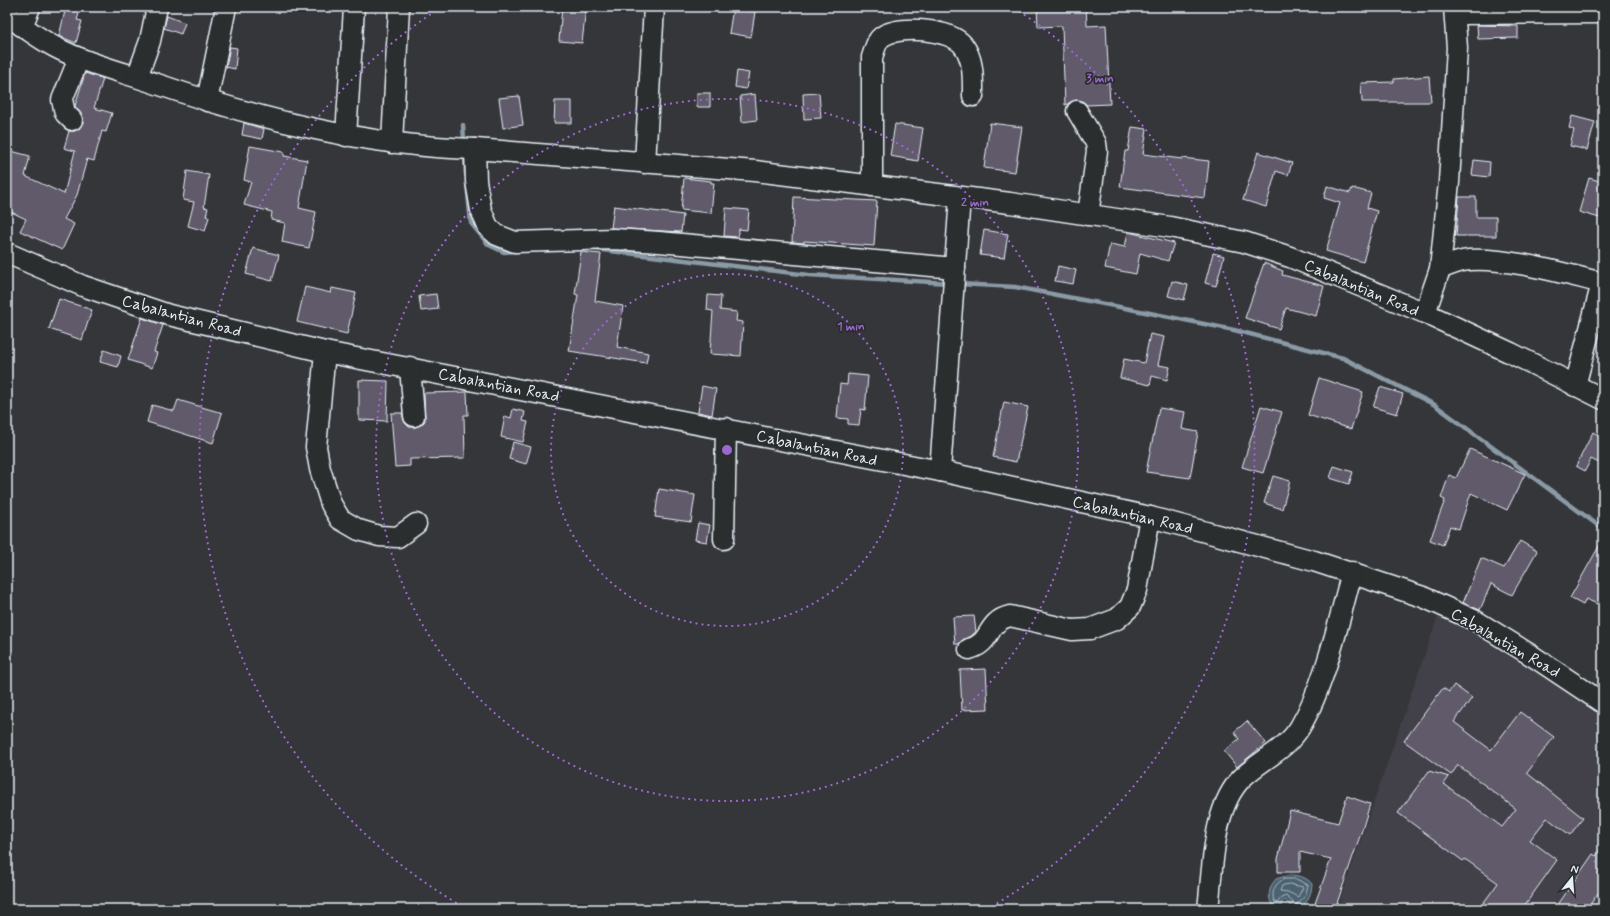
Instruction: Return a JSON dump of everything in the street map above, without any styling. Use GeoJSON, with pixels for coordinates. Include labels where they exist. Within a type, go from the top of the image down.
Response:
{"type":"FeatureCollection","features":[{"type":"Feature","properties":{"kind":"street"},"geometry":{"type":"LineString","coordinates":[[15,21],[30,7]]}},
{"type":"Feature","properties":{"kind":"street"},"geometry":{"type":"LineString","coordinates":[[137,77],[150,41],[157,7]]}},
{"type":"Feature","properties":{"kind":"street"},"geometry":{"type":"LineString","coordinates":[[207,101],[226,7]]}},
{"type":"Feature","properties":{"kind":"street"},"geometry":{"type":"LineString","coordinates":[[392,143],[399,7]]}},
{"type":"Feature","properties":{"kind":"street"},"geometry":{"type":"LineString","coordinates":[[645,163],[654,7]]}},
{"type":"Feature","properties":{"kind":"street"},"geometry":{"type":"LineString","coordinates":[[346,136],[354,8]]}},
{"type":"Feature","properties":{"kind":"street"},"geometry":{"type":"LineString","coordinates":[[1425,313],[1440,269],[1449,182],[1456,48],[1455,11],[1603,13]]}},
{"type":"Feature","properties":{"kind":"street","name":"Cabalantian Road"},"geometry":{"type":"LineString","coordinates":[[15,21],[54,47],[79,58],[232,109],[346,136],[437,148],[474,149],[755,171],[1088,215],[1170,227],[1244,242],[1290,257],[1425,313],[1512,353],[1574,386],[1603,399]]}},
{"type":"Feature","properties":{"kind":"street"},"geometry":{"type":"LineString","coordinates":[[872,186],[872,57],[876,44],[883,36],[894,32],[912,30],[931,31],[948,35],[963,44],[973,67],[973,96]]}},
{"type":"Feature","properties":{"kind":"street"},"geometry":{"type":"LineString","coordinates":[[72,120],[65,113],[62,100],[79,58]]}},
{"type":"Feature","properties":{"kind":"street"},"geometry":{"type":"LineString","coordinates":[[1077,111],[1096,142],[1097,150],[1088,215]]}},
{"type":"Feature","properties":{"kind":"street"},"geometry":{"type":"LineString","coordinates":[[474,149],[481,210],[488,227],[497,235],[516,242],[614,239],[659,242],[955,272]]}},
{"type":"Feature","properties":{"kind":"street"},"geometry":{"type":"LineString","coordinates":[[940,471],[960,197]]}},
{"type":"Feature","properties":{"kind":"street","name":"Cabalantian Road"},"geometry":{"type":"LineString","coordinates":[[7,253],[83,286],[169,314],[325,352],[726,428],[940,471],[1150,517],[1352,572],[1423,597],[1476,621],[1603,702]]}},
{"type":"Feature","properties":{"kind":"street"},"geometry":{"type":"LineString","coordinates":[[1440,269],[1458,262],[1470,260],[1502,262],[1603,283],[1574,386]]}},
{"type":"Feature","properties":{"kind":"street"},"geometry":{"type":"LineString","coordinates":[[325,352],[316,447],[320,468],[331,504],[340,519],[359,530],[379,536],[398,537],[416,524]]}},
{"type":"Feature","properties":{"kind":"street"},"geometry":{"type":"LineString","coordinates":[[410,367],[414,416]]}},
{"type":"Feature","properties":{"kind":"street"},"geometry":{"type":"LineString","coordinates":[[724,539],[726,428]]}},
{"type":"Feature","properties":{"kind":"street"},"geometry":{"type":"LineString","coordinates":[[969,649],[977,647],[983,642],[1000,618],[1010,616],[1072,630],[1090,629],[1118,619],[1130,607],[1137,590],[1150,517]]}},
{"type":"Feature","properties":{"kind":"street"},"geometry":{"type":"LineString","coordinates":[[1208,909],[1216,837],[1224,803],[1241,779],[1286,743],[1299,729],[1308,712],[1326,666],[1352,572]]}},
{"type":"Feature","properties":{"kind":"shaded area"},"geometry":{"type":"Polygon","coordinates":[[[1440,610],[1603,714],[1603,909],[1337,909],[1440,610]]]}},
{"type":"Feature","properties":{"kind":"water"},"geometry":{"type":"Polygon","coordinates":[[[1289,875],[1296,875],[1308,880],[1312,884],[1311,892],[1307,901],[1297,909],[1293,909],[1285,900],[1282,902],[1280,909],[1276,909],[1269,898],[1271,886],[1276,879],[1289,875]]]}},
{"type":"Feature","properties":{"kind":"building"},"geometry":{"type":"Polygon","coordinates":[[[66,7],[81,7],[77,20],[82,21],[76,43],[59,36],[66,7]]]}},
{"type":"Feature","properties":{"kind":"building"},"geometry":{"type":"Polygon","coordinates":[[[562,7],[586,7],[582,43],[559,41],[562,7]]]}},
{"type":"Feature","properties":{"kind":"building"},"geometry":{"type":"Polygon","coordinates":[[[1037,7],[1086,7],[1087,26],[1106,25],[1110,104],[1087,105],[1082,101],[1076,100],[1065,105],[1062,26],[1038,27],[1037,7]]]}},
{"type":"Feature","properties":{"kind":"building"},"geometry":{"type":"Polygon","coordinates":[[[733,8],[755,12],[751,37],[729,33],[733,8]]]}},
{"type":"Feature","properties":{"kind":"building"},"geometry":{"type":"Polygon","coordinates":[[[167,16],[185,23],[181,34],[164,28],[167,16]]]}},
{"type":"Feature","properties":{"kind":"building"},"geometry":{"type":"Polygon","coordinates":[[[1477,25],[1518,26],[1518,38],[1478,39],[1477,25]]]}},
{"type":"Feature","properties":{"kind":"building"},"geometry":{"type":"Polygon","coordinates":[[[230,47],[237,48],[235,69],[226,67],[230,47]]]}},
{"type":"Feature","properties":{"kind":"building"},"geometry":{"type":"Polygon","coordinates":[[[737,71],[749,73],[746,89],[735,87],[737,71]]]}},
{"type":"Feature","properties":{"kind":"building"},"geometry":{"type":"Polygon","coordinates":[[[85,73],[103,79],[94,108],[112,113],[106,132],[102,131],[94,161],[87,159],[77,195],[64,219],[74,224],[62,250],[20,231],[26,219],[7,210],[7,150],[30,156],[25,176],[64,194],[75,151],[64,148],[69,131],[75,131],[83,123],[83,117],[75,106],[85,73]]]}},
{"type":"Feature","properties":{"kind":"building"},"geometry":{"type":"Polygon","coordinates":[[[1429,76],[1431,102],[1362,102],[1361,83],[1394,82],[1394,79],[1429,76]]]}},
{"type":"Feature","properties":{"kind":"building"},"geometry":{"type":"Polygon","coordinates":[[[697,93],[710,93],[710,107],[697,107],[697,93]]]}},
{"type":"Feature","properties":{"kind":"building"},"geometry":{"type":"Polygon","coordinates":[[[819,93],[821,118],[804,119],[803,94],[819,93]]]}},
{"type":"Feature","properties":{"kind":"building"},"geometry":{"type":"Polygon","coordinates":[[[755,94],[757,120],[742,122],[740,96],[755,94]]]}},
{"type":"Feature","properties":{"kind":"building"},"geometry":{"type":"Polygon","coordinates":[[[519,96],[523,125],[503,128],[499,98],[519,96]]]}},
{"type":"Feature","properties":{"kind":"building"},"geometry":{"type":"Polygon","coordinates":[[[555,101],[572,101],[572,123],[554,123],[555,101]]]}},
{"type":"Feature","properties":{"kind":"building"},"geometry":{"type":"Polygon","coordinates":[[[1572,116],[1595,122],[1587,150],[1570,146],[1574,130],[1569,128],[1572,116]]]}},
{"type":"Feature","properties":{"kind":"building"},"geometry":{"type":"Polygon","coordinates":[[[244,123],[264,129],[262,139],[242,135],[244,123]]]}},
{"type":"Feature","properties":{"kind":"building"},"geometry":{"type":"Polygon","coordinates":[[[990,123],[1022,127],[1015,172],[984,168],[990,123]]]}},
{"type":"Feature","properties":{"kind":"building"},"geometry":{"type":"Polygon","coordinates":[[[895,124],[923,128],[918,161],[890,156],[895,124]]]}},
{"type":"Feature","properties":{"kind":"building"},"geometry":{"type":"Polygon","coordinates":[[[1132,127],[1147,129],[1143,154],[1209,161],[1205,198],[1120,187],[1125,151],[1128,151],[1132,127]]]}},
{"type":"Feature","properties":{"kind":"building"},"geometry":{"type":"Polygon","coordinates":[[[250,146],[284,152],[284,156],[307,160],[299,208],[316,212],[309,248],[282,242],[285,223],[271,220],[272,212],[244,205],[251,182],[244,180],[250,146]]]}},
{"type":"Feature","properties":{"kind":"building"},"geometry":{"type":"Polygon","coordinates":[[[1258,152],[1292,163],[1288,175],[1276,171],[1266,207],[1243,200],[1258,152]]]}},
{"type":"Feature","properties":{"kind":"building"},"geometry":{"type":"Polygon","coordinates":[[[1474,160],[1490,162],[1489,177],[1472,175],[1474,160]]]}},
{"type":"Feature","properties":{"kind":"building"},"geometry":{"type":"Polygon","coordinates":[[[187,171],[209,175],[204,207],[208,208],[206,216],[209,217],[205,231],[188,226],[194,202],[183,200],[187,171]]]}},
{"type":"Feature","properties":{"kind":"building"},"geometry":{"type":"Polygon","coordinates":[[[684,178],[711,181],[711,183],[714,183],[711,213],[681,210],[684,178]]]}},
{"type":"Feature","properties":{"kind":"building"},"geometry":{"type":"Polygon","coordinates":[[[1589,178],[1603,182],[1603,219],[1579,212],[1589,178]]]}},
{"type":"Feature","properties":{"kind":"building"},"geometry":{"type":"Polygon","coordinates":[[[1327,186],[1350,193],[1352,188],[1371,193],[1367,208],[1377,211],[1363,262],[1326,251],[1340,203],[1324,198],[1327,186]]]}},
{"type":"Feature","properties":{"kind":"building"},"geometry":{"type":"Polygon","coordinates":[[[794,197],[877,201],[874,246],[804,241],[804,243],[792,242],[794,197]]]}},
{"type":"Feature","properties":{"kind":"building"},"geometry":{"type":"Polygon","coordinates":[[[1459,197],[1476,197],[1476,217],[1496,217],[1496,236],[1456,236],[1459,197]]]}},
{"type":"Feature","properties":{"kind":"building"},"geometry":{"type":"Polygon","coordinates":[[[614,206],[683,215],[681,232],[611,228],[614,206]]]}},
{"type":"Feature","properties":{"kind":"building"},"geometry":{"type":"Polygon","coordinates":[[[726,208],[749,210],[747,230],[739,229],[738,237],[724,236],[726,208]]]}},
{"type":"Feature","properties":{"kind":"building"},"geometry":{"type":"Polygon","coordinates":[[[984,230],[1008,234],[1004,258],[980,255],[984,230]]]}},
{"type":"Feature","properties":{"kind":"building"},"geometry":{"type":"Polygon","coordinates":[[[1128,232],[1174,243],[1168,261],[1140,253],[1136,274],[1105,268],[1110,244],[1125,247],[1128,232]]]}},
{"type":"Feature","properties":{"kind":"building"},"geometry":{"type":"Polygon","coordinates":[[[253,248],[279,255],[272,281],[246,274],[253,248]]]}},
{"type":"Feature","properties":{"kind":"building"},"geometry":{"type":"Polygon","coordinates":[[[581,252],[601,254],[595,301],[623,306],[617,347],[648,353],[646,363],[569,351],[578,295],[575,294],[581,252]]]}},
{"type":"Feature","properties":{"kind":"building"},"geometry":{"type":"Polygon","coordinates":[[[1213,253],[1224,256],[1216,286],[1205,283],[1213,253]]]}},
{"type":"Feature","properties":{"kind":"building"},"geometry":{"type":"Polygon","coordinates":[[[1264,263],[1283,271],[1282,275],[1324,286],[1316,316],[1286,308],[1279,329],[1245,318],[1264,263]]]}},
{"type":"Feature","properties":{"kind":"building"},"geometry":{"type":"Polygon","coordinates":[[[1058,266],[1076,270],[1073,284],[1055,281],[1058,266]]]}},
{"type":"Feature","properties":{"kind":"building"},"geometry":{"type":"Polygon","coordinates":[[[1172,281],[1188,285],[1184,300],[1168,296],[1172,281]]]}},
{"type":"Feature","properties":{"kind":"building"},"geometry":{"type":"Polygon","coordinates":[[[305,287],[331,293],[332,288],[356,293],[347,334],[297,322],[305,287]]]}},
{"type":"Feature","properties":{"kind":"building"},"geometry":{"type":"Polygon","coordinates":[[[436,294],[438,309],[421,311],[419,296],[436,294]]]}},
{"type":"Feature","properties":{"kind":"building"},"geometry":{"type":"Polygon","coordinates":[[[708,295],[721,296],[720,310],[737,312],[736,321],[743,322],[741,356],[710,354],[713,311],[707,310],[708,295]]]}},
{"type":"Feature","properties":{"kind":"building"},"geometry":{"type":"Polygon","coordinates":[[[59,299],[92,310],[82,340],[49,329],[59,299]]]}},
{"type":"Feature","properties":{"kind":"building"},"geometry":{"type":"Polygon","coordinates":[[[142,318],[163,325],[154,352],[157,353],[152,368],[128,360],[142,318]]]}},
{"type":"Feature","properties":{"kind":"building"},"geometry":{"type":"Polygon","coordinates":[[[1150,334],[1164,337],[1158,365],[1170,367],[1167,380],[1152,376],[1150,385],[1120,378],[1124,359],[1144,363],[1150,334]]]}},
{"type":"Feature","properties":{"kind":"building"},"geometry":{"type":"Polygon","coordinates":[[[104,350],[121,356],[118,367],[100,362],[104,350]]]}},
{"type":"Feature","properties":{"kind":"building"},"geometry":{"type":"Polygon","coordinates":[[[848,374],[868,376],[865,410],[861,409],[859,425],[848,424],[848,419],[837,418],[840,384],[847,385],[848,374]]]}},
{"type":"Feature","properties":{"kind":"building"},"geometry":{"type":"Polygon","coordinates":[[[1319,378],[1363,392],[1351,429],[1308,415],[1319,378]]]}},
{"type":"Feature","properties":{"kind":"building"},"geometry":{"type":"Polygon","coordinates":[[[359,380],[388,381],[387,421],[359,420],[359,380]]]}},
{"type":"Feature","properties":{"kind":"building"},"geometry":{"type":"Polygon","coordinates":[[[702,386],[716,389],[712,415],[698,412],[702,386]]]}},
{"type":"Feature","properties":{"kind":"building"},"geometry":{"type":"Polygon","coordinates":[[[1380,387],[1403,394],[1397,414],[1373,407],[1380,387]]]}},
{"type":"Feature","properties":{"kind":"building"},"geometry":{"type":"Polygon","coordinates":[[[467,392],[468,415],[464,415],[465,458],[410,459],[410,466],[395,467],[391,413],[402,413],[405,423],[409,427],[415,427],[421,425],[425,421],[424,393],[467,392]]]}},
{"type":"Feature","properties":{"kind":"building"},"geometry":{"type":"Polygon","coordinates":[[[178,400],[222,413],[213,443],[147,422],[152,405],[174,411],[178,400]]]}},
{"type":"Feature","properties":{"kind":"building"},"geometry":{"type":"Polygon","coordinates":[[[1004,402],[1028,407],[1016,462],[993,457],[1004,402]]]}},
{"type":"Feature","properties":{"kind":"building"},"geometry":{"type":"Polygon","coordinates":[[[1261,406],[1282,412],[1263,473],[1242,467],[1261,406]]]}},
{"type":"Feature","properties":{"kind":"building"},"geometry":{"type":"Polygon","coordinates":[[[1159,408],[1185,412],[1182,429],[1198,432],[1190,478],[1146,472],[1159,408]]]}},
{"type":"Feature","properties":{"kind":"building"},"geometry":{"type":"Polygon","coordinates":[[[513,409],[525,412],[523,421],[528,422],[523,442],[501,437],[505,416],[511,418],[513,409]]]}},
{"type":"Feature","properties":{"kind":"building"},"geometry":{"type":"Polygon","coordinates":[[[1593,432],[1603,438],[1603,465],[1591,459],[1585,471],[1576,466],[1593,432]]]}},
{"type":"Feature","properties":{"kind":"building"},"geometry":{"type":"Polygon","coordinates":[[[513,442],[531,447],[526,464],[509,459],[513,442]]]}},
{"type":"Feature","properties":{"kind":"building"},"geometry":{"type":"Polygon","coordinates":[[[1470,449],[1525,474],[1507,510],[1471,493],[1459,529],[1450,526],[1443,545],[1430,540],[1445,500],[1441,498],[1449,475],[1456,478],[1470,449]]]}},
{"type":"Feature","properties":{"kind":"building"},"geometry":{"type":"Polygon","coordinates":[[[1334,466],[1353,472],[1349,484],[1330,478],[1334,466]]]}},
{"type":"Feature","properties":{"kind":"building"},"geometry":{"type":"Polygon","coordinates":[[[1273,476],[1290,481],[1282,509],[1264,503],[1273,476]]]}},
{"type":"Feature","properties":{"kind":"building"},"geometry":{"type":"Polygon","coordinates":[[[659,489],[695,495],[691,522],[655,517],[659,489]]]}},
{"type":"Feature","properties":{"kind":"building"},"geometry":{"type":"Polygon","coordinates":[[[698,523],[710,525],[707,542],[695,540],[698,523]]]}},
{"type":"Feature","properties":{"kind":"building"},"geometry":{"type":"Polygon","coordinates":[[[1603,539],[1603,592],[1597,604],[1586,599],[1583,605],[1570,598],[1603,539]]]}},
{"type":"Feature","properties":{"kind":"building"},"geometry":{"type":"Polygon","coordinates":[[[1520,541],[1537,551],[1512,595],[1491,584],[1480,610],[1463,603],[1481,558],[1504,568],[1520,541]]]}},
{"type":"Feature","properties":{"kind":"building"},"geometry":{"type":"Polygon","coordinates":[[[974,616],[976,632],[959,644],[955,644],[953,617],[974,616]]]}},
{"type":"Feature","properties":{"kind":"building"},"geometry":{"type":"Polygon","coordinates":[[[986,669],[988,709],[962,710],[960,670],[986,669]]]}},
{"type":"Feature","properties":{"kind":"building"},"geometry":{"type":"Polygon","coordinates":[[[1454,685],[1472,698],[1454,722],[1491,750],[1520,712],[1554,737],[1527,773],[1583,818],[1570,835],[1547,818],[1530,840],[1557,860],[1522,909],[1479,909],[1498,883],[1465,859],[1463,861],[1398,813],[1429,771],[1449,777],[1444,784],[1502,827],[1516,809],[1458,765],[1451,775],[1404,741],[1443,688],[1449,692],[1454,685]]]}},
{"type":"Feature","properties":{"kind":"building"},"geometry":{"type":"Polygon","coordinates":[[[1247,721],[1266,743],[1237,767],[1224,751],[1239,739],[1234,732],[1247,721]]]}},
{"type":"Feature","properties":{"kind":"building"},"geometry":{"type":"Polygon","coordinates":[[[1347,796],[1370,804],[1335,909],[1313,909],[1331,859],[1300,852],[1300,872],[1278,872],[1278,859],[1290,811],[1338,823],[1347,796]]]}},
{"type":"Feature","properties":{"kind":"building"},"geometry":{"type":"Polygon","coordinates":[[[1603,846],[1603,886],[1587,909],[1555,909],[1593,854],[1596,856],[1603,846]]]}},
{"type":"Feature","properties":{"kind":"waterway"},"geometry":{"type":"LineString","coordinates":[[463,125],[464,139]]}},
{"type":"Feature","properties":{"kind":"waterway"},"geometry":{"type":"LineString","coordinates":[[465,158],[466,175]]}},
{"type":"Feature","properties":{"kind":"waterway"},"geometry":{"type":"LineString","coordinates":[[467,184],[471,223],[489,245],[504,252],[517,251]]}},
{"type":"Feature","properties":{"kind":"waterway"},"geometry":{"type":"LineString","coordinates":[[594,249],[809,275],[949,283]]}},
{"type":"Feature","properties":{"kind":"waterway"},"geometry":{"type":"LineString","coordinates":[[959,284],[1015,287],[1130,309],[1234,330],[1343,358],[1435,405],[1603,529]]}}]}
